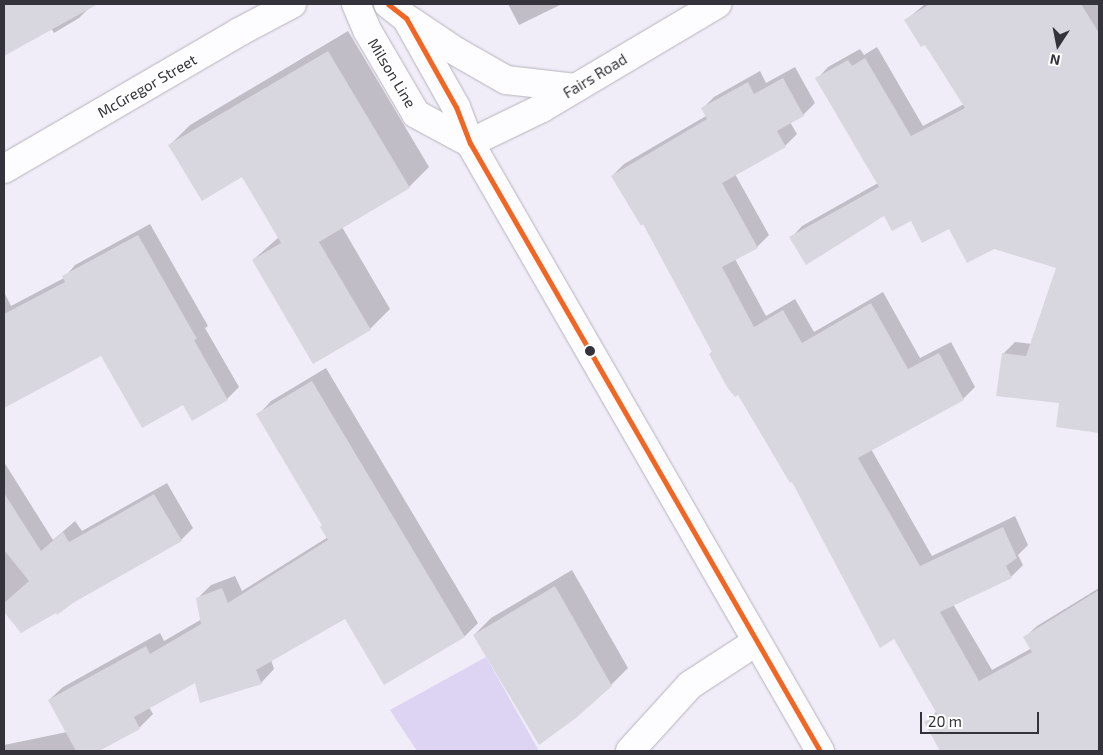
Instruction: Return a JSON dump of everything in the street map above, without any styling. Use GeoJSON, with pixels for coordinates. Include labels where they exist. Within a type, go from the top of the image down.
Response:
{"type":"FeatureCollection","features":[{"type":"Feature","properties":{"kind":"main road","name":"McGregor Street"},"geometry":{"type":"LineString","coordinates":[[4,169],[239,32],[292,4]]}},
{"type":"Feature","properties":{"kind":"main road","name":"Milson Line"},"geometry":{"type":"LineString","coordinates":[[356,4],[367,30],[416,114],[470,143]]}},
{"type":"Feature","properties":{"kind":"main road","name":"Fairs Road"},"geometry":{"type":"LineString","coordinates":[[470,143],[542,108],[717,4]]}},
{"type":"Feature","properties":{"kind":"main road"},"geometry":{"type":"LineString","coordinates":[[397,11],[456,107],[470,143],[820,751]]}},
{"type":"Feature","properties":{"kind":"main road"},"geometry":{"type":"LineString","coordinates":[[397,11],[456,52],[506,80],[576,88]]}},
{"type":"Feature","properties":{"kind":"main road"},"geometry":{"type":"LineString","coordinates":[[630,751],[690,685],[756,642]]}},
{"type":"Feature","properties":{"kind":"shaded area"},"geometry":{"type":"Polygon","coordinates":[[[486,657],[539,751],[417,751],[390,710],[486,657]]]}},
{"type":"Feature","properties":{"kind":"building"},"geometry":{"type":"Polygon","coordinates":[[[4,4],[98,4],[4,56],[4,4]]]}},
{"type":"Feature","properties":{"kind":"building"},"geometry":{"type":"Polygon","coordinates":[[[930,4],[1081,4],[1099,33],[1099,433],[1056,427],[1059,403],[996,396],[1002,353],[1026,356],[1056,268],[994,249],[967,263],[949,229],[922,243],[911,221],[892,231],[884,216],[806,265],[789,237],[879,187],[815,78],[848,60],[852,66],[865,58],[911,136],[965,108],[925,45],[921,47],[904,20],[930,4]]]}},
{"type":"Feature","properties":{"kind":"building"},"geometry":{"type":"Polygon","coordinates":[[[328,51],[410,188],[319,242],[371,330],[313,364],[252,260],[281,243],[242,177],[202,201],[168,145],[328,51]]]}},
{"type":"Feature","properties":{"kind":"building"},"geometry":{"type":"Polygon","coordinates":[[[783,78],[804,116],[777,131],[786,147],[722,183],[758,248],[722,267],[754,327],[783,310],[802,343],[871,303],[908,369],[939,353],[964,400],[858,458],[920,566],[1003,527],[1017,558],[1006,566],[1012,578],[940,612],[979,681],[1032,652],[1023,637],[1099,590],[1099,751],[940,751],[924,722],[937,714],[894,639],[880,648],[792,482],[790,483],[738,395],[735,397],[727,387],[709,354],[712,352],[643,224],[641,226],[611,176],[707,119],[701,108],[748,82],[754,94],[783,78]]]}},
{"type":"Feature","properties":{"kind":"building"},"geometry":{"type":"Polygon","coordinates":[[[138,235],[197,339],[194,340],[228,400],[192,421],[183,405],[142,428],[101,356],[4,408],[4,314],[65,282],[62,276],[138,235]]]}},
{"type":"Feature","properties":{"kind":"building"},"geometry":{"type":"Polygon","coordinates":[[[312,381],[465,637],[384,685],[345,619],[256,670],[262,684],[200,703],[195,683],[134,717],[140,729],[99,751],[76,751],[48,700],[146,646],[150,654],[201,624],[196,598],[222,588],[228,603],[328,540],[320,527],[322,525],[256,414],[312,381]]]}},
{"type":"Feature","properties":{"kind":"building"},"geometry":{"type":"Polygon","coordinates":[[[4,493],[41,551],[63,532],[69,542],[154,494],[182,541],[73,603],[57,615],[56,613],[21,633],[4,612],[4,603],[29,581],[4,550],[4,493]]]}},
{"type":"Feature","properties":{"kind":"building"},"geometry":{"type":"Polygon","coordinates":[[[555,586],[612,686],[576,718],[539,745],[473,635],[555,586]]]}},
{"type":"Feature","properties":{"kind":"transit line"},"geometry":{"type":"LineString","coordinates":[[388,4],[406,18],[456,107],[470,143],[820,751]]}}]}
